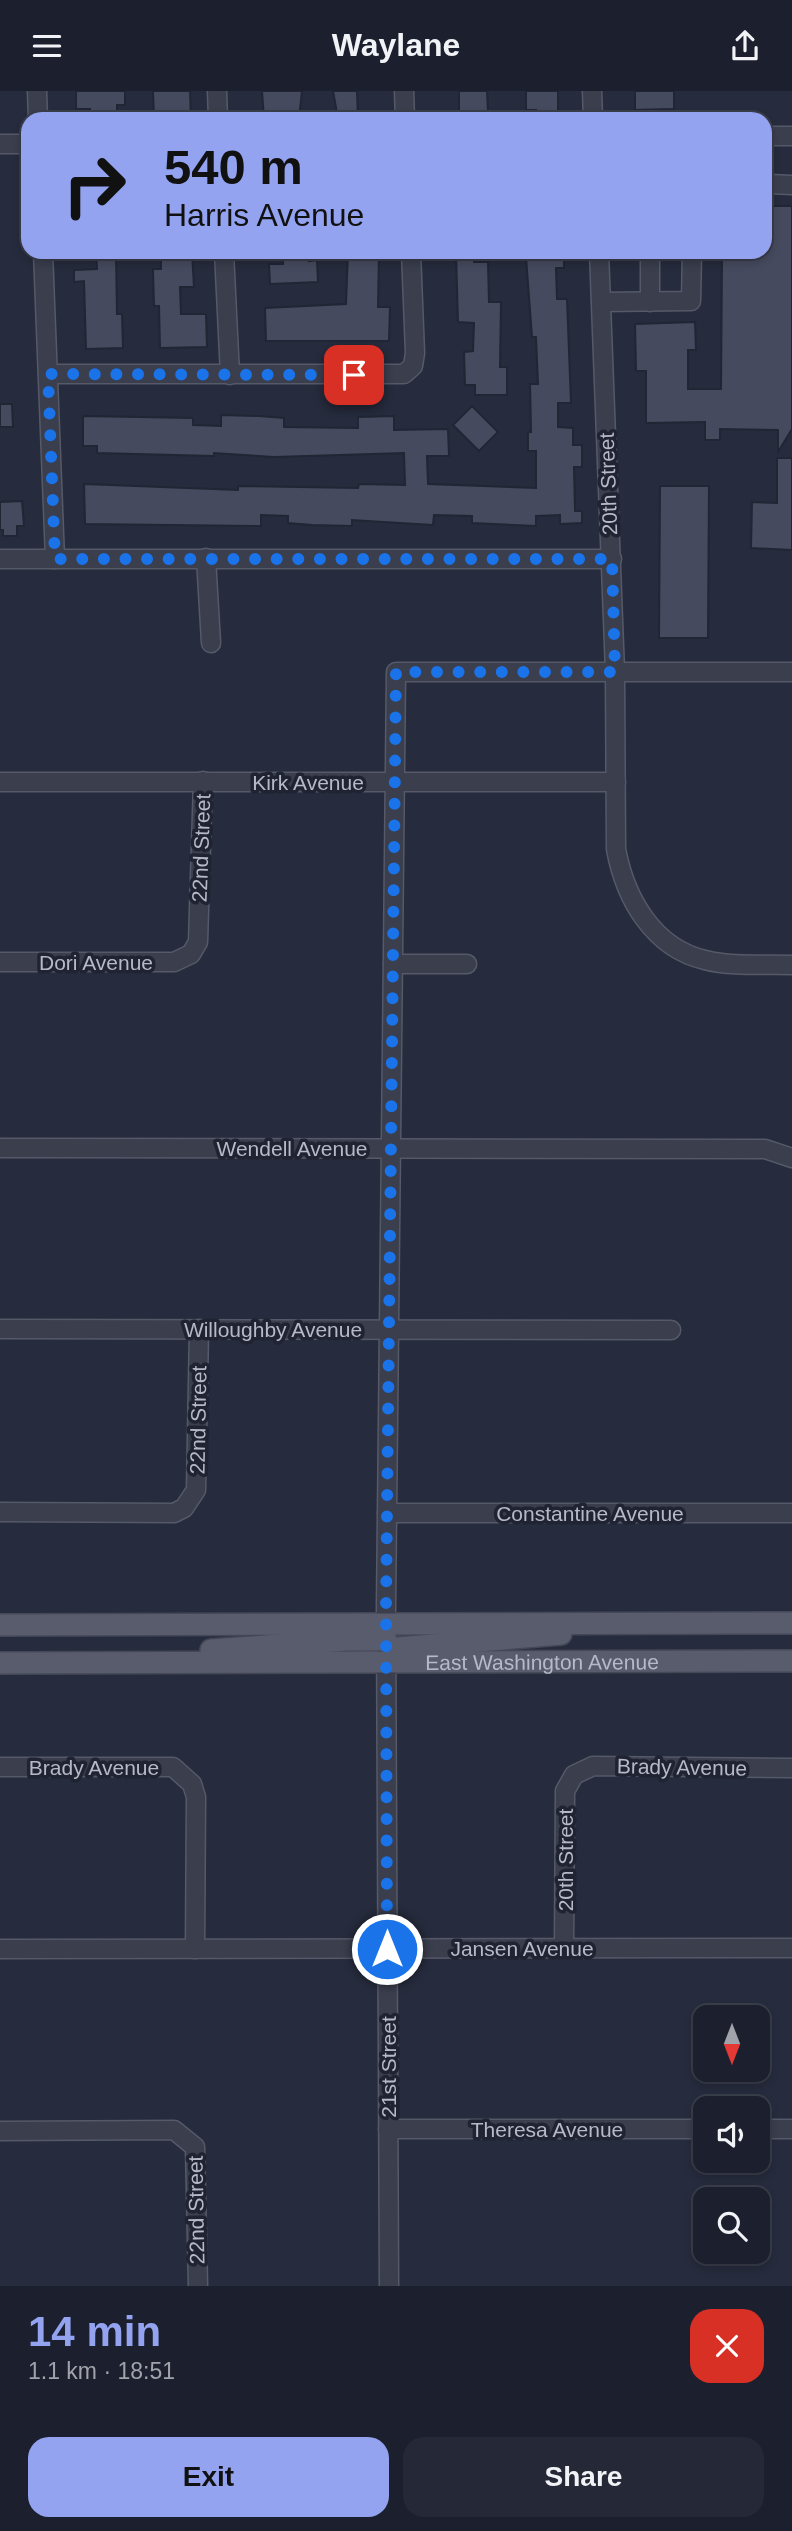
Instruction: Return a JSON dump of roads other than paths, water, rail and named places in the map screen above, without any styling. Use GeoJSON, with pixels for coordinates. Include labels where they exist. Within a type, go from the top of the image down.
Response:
{"type":"FeatureCollection","features":[{"type":"Feature","properties":{"kind":"main road","name":"East Washington Avenue"},"geometry":{"type":"LineString","coordinates":[[0,1663],[144,1663],[386,1644],[534,1639],[622,1624],[792,1623]]}},
{"type":"Feature","properties":{"kind":"main road","name":"East Washington Avenue"},"geometry":{"type":"LineString","coordinates":[[0,1625],[788,1660]]}},
{"type":"Feature","properties":{"kind":"street"},"geometry":{"type":"LineString","coordinates":[[37,91],[38,112]]}},
{"type":"Feature","properties":{"kind":"street"},"geometry":{"type":"LineString","coordinates":[[217,91],[218,112]]}},
{"type":"Feature","properties":{"kind":"street"},"geometry":{"type":"LineString","coordinates":[[404,91],[405,112]]}},
{"type":"Feature","properties":{"kind":"street"},"geometry":{"type":"LineString","coordinates":[[592,91],[593,112]]}},
{"type":"Feature","properties":{"kind":"street"},"geometry":{"type":"LineString","coordinates":[[772,136],[792,136]]}},
{"type":"Feature","properties":{"kind":"street"},"geometry":{"type":"LineString","coordinates":[[0,143],[21,144]]}},
{"type":"Feature","properties":{"kind":"street"},"geometry":{"type":"LineString","coordinates":[[772,184],[792,185]]}},
{"type":"Feature","properties":{"kind":"street"},"geometry":{"type":"LineString","coordinates":[[43,259],[55,559]]}},
{"type":"Feature","properties":{"kind":"street"},"geometry":{"type":"LineString","coordinates":[[224,259],[230,375]]}},
{"type":"Feature","properties":{"kind":"street"},"geometry":{"type":"LineString","coordinates":[[48,374],[404,374],[413,366],[415,353],[411,259]]}},
{"type":"Feature","properties":{"kind":"street","name":"20th Street"},"geometry":{"type":"LineString","coordinates":[[599,259],[612,559],[616,849],[621,878],[644,920],[671,946],[706,961],[792,965]]}},
{"type":"Feature","properties":{"kind":"street"},"geometry":{"type":"LineString","coordinates":[[650,259],[650,302]]}},
{"type":"Feature","properties":{"kind":"street"},"geometry":{"type":"LineString","coordinates":[[601,302],[691,301],[692,259]]}},
{"type":"Feature","properties":{"kind":"street"},"geometry":{"type":"LineString","coordinates":[[206,558],[211,643]]}},
{"type":"Feature","properties":{"kind":"street"},"geometry":{"type":"LineString","coordinates":[[0,559],[612,559]]}},
{"type":"Feature","properties":{"kind":"street","name":"21st Street"},"geometry":{"type":"LineString","coordinates":[[389,2286],[386,1644],[396,672],[615,672]]}},
{"type":"Feature","properties":{"kind":"street"},"geometry":{"type":"LineString","coordinates":[[615,672],[792,672]]}},
{"type":"Feature","properties":{"kind":"street","name":"22nd Street"},"geometry":{"type":"LineString","coordinates":[[191,954],[198,942],[203,781]]}},
{"type":"Feature","properties":{"kind":"street","name":"Kirk Avenue"},"geometry":{"type":"LineString","coordinates":[[0,782],[616,782]]}},
{"type":"Feature","properties":{"kind":"street","name":"Dori Avenue"},"geometry":{"type":"LineString","coordinates":[[0,962],[174,962],[191,954]]}},
{"type":"Feature","properties":{"kind":"street"},"geometry":{"type":"LineString","coordinates":[[393,964],[467,964]]}},
{"type":"Feature","properties":{"kind":"street","name":"Wendell Avenue"},"geometry":{"type":"LineString","coordinates":[[0,1148],[765,1149],[792,1158]]}},
{"type":"Feature","properties":{"kind":"street","name":"Willoughby Avenue"},"geometry":{"type":"LineString","coordinates":[[0,1329],[671,1330]]}},
{"type":"Feature","properties":{"kind":"street","name":"22nd Street"},"geometry":{"type":"LineString","coordinates":[[0,1512],[174,1513],[184,1508],[196,1490],[199,1329]]}},
{"type":"Feature","properties":{"kind":"street","name":"Constantine Avenue"},"geometry":{"type":"LineString","coordinates":[[387,1513],[792,1513]]}},
{"type":"Feature","properties":{"kind":"street","name":"Brady Avenue"},"geometry":{"type":"LineString","coordinates":[[574,1775],[593,1766],[792,1768]]}},
{"type":"Feature","properties":{"kind":"street","name":"Brady Avenue"},"geometry":{"type":"LineString","coordinates":[[0,1767],[173,1767],[185,1776],[196,1797],[195,1949]]}},
{"type":"Feature","properties":{"kind":"street","name":"20th Street"},"geometry":{"type":"LineString","coordinates":[[564,1948],[565,1790],[574,1775]]}},
{"type":"Feature","properties":{"kind":"street","name":"Jansen Avenue"},"geometry":{"type":"LineString","coordinates":[[0,1949],[792,1948]]}},
{"type":"Feature","properties":{"kind":"street","name":"Theresa Avenue"},"geometry":{"type":"LineString","coordinates":[[388,2129],[693,2129]]}},
{"type":"Feature","properties":{"kind":"street"},"geometry":{"type":"LineString","coordinates":[[770,2129],[792,2129]]}},
{"type":"Feature","properties":{"kind":"street","name":"22nd Street"},"geometry":{"type":"LineString","coordinates":[[0,2131],[174,2130],[187,2138],[195,2147],[198,2286]]}}]}
